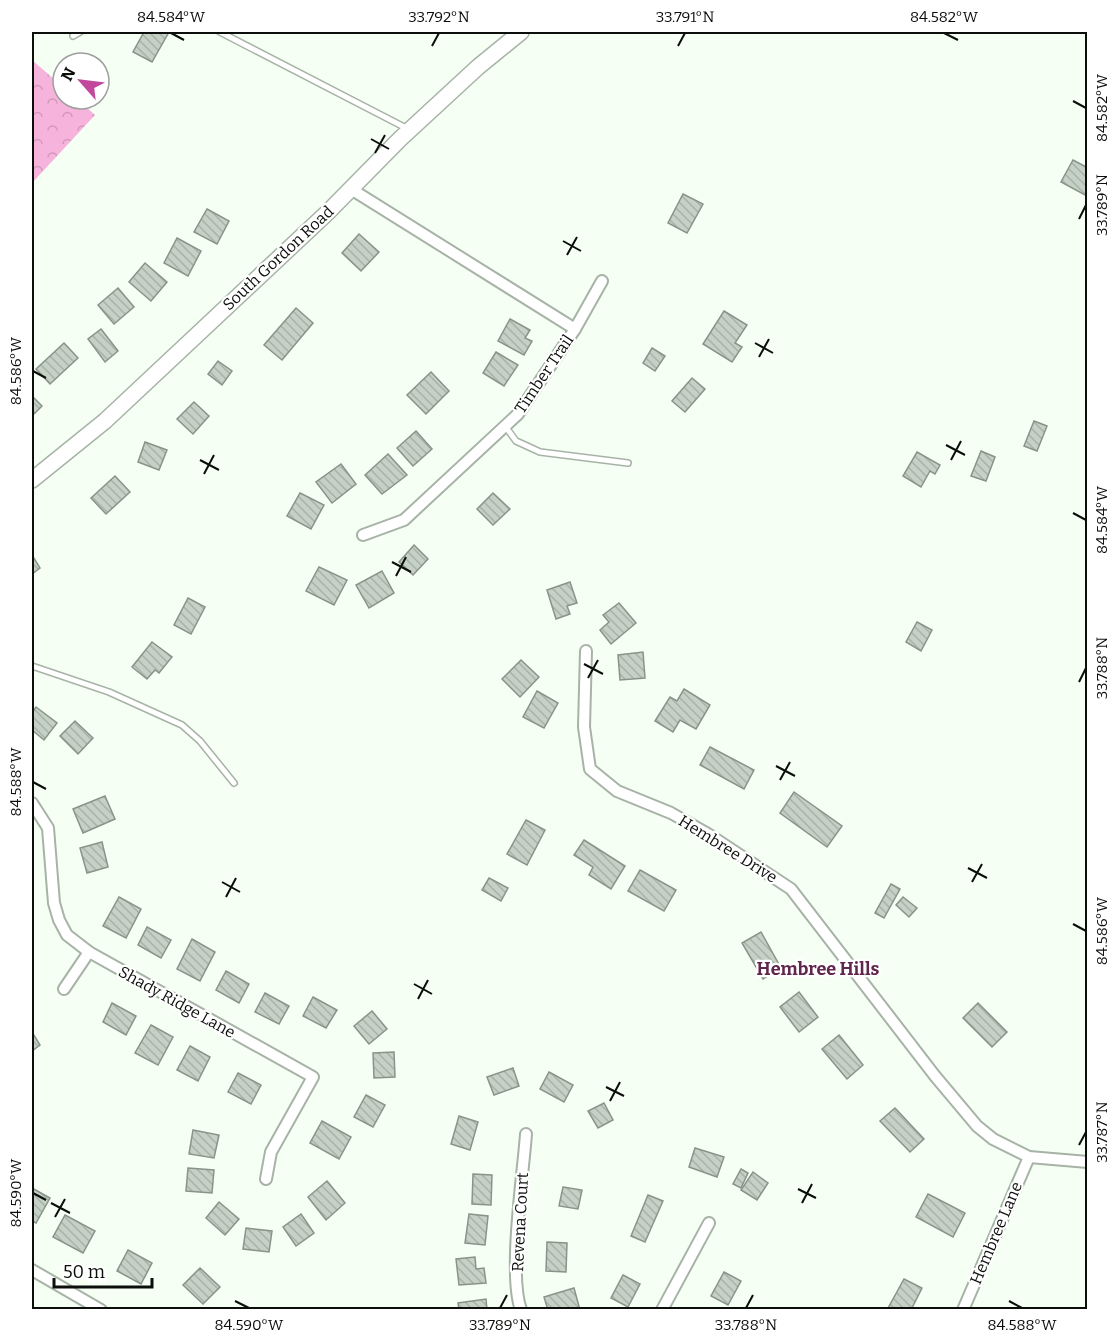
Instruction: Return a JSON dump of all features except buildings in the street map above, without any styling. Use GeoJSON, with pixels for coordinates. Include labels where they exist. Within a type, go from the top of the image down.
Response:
{"type":"FeatureCollection","features":[{"type":"Feature","properties":{"kind":"street","name":"South Gordon Road"},"geometry":{"type":"LineString","coordinates":[[32,480],[105,421],[351,189],[410,130],[478,67],[521,32]]}},
{"type":"Feature","properties":{"kind":"street","name":"Timber Trail"},"geometry":{"type":"LineString","coordinates":[[351,189],[575,329],[518,414],[404,520],[363,535]]}},
{"type":"Feature","properties":{"kind":"street"},"geometry":{"type":"LineString","coordinates":[[575,329],[602,281]]}},
{"type":"Feature","properties":{"kind":"street","name":"Hembree Drive"},"geometry":{"type":"LineString","coordinates":[[586,651],[584,727],[590,769],[617,791],[671,813],[708,834],[791,889],[977,1126],[1010,1150],[1029,1157],[1088,1162]]}},
{"type":"Feature","properties":{"kind":"street","name":"Shady Ridge Lane"},"geometry":{"type":"LineString","coordinates":[[32,803],[48,828],[54,903],[67,935],[89,952],[313,1077],[271,1152],[266,1179]]}},
{"type":"Feature","properties":{"kind":"street"},"geometry":{"type":"LineString","coordinates":[[64,989],[89,952]]}},
{"type":"Feature","properties":{"kind":"street","name":"Revena Court"},"geometry":{"type":"LineString","coordinates":[[521,1310],[518,1300],[516,1258],[526,1134]]}},
{"type":"Feature","properties":{"kind":"street","name":"Hembree Lane"},"geometry":{"type":"LineString","coordinates":[[963,1310],[1029,1157]]}},
{"type":"Feature","properties":{"kind":"street"},"geometry":{"type":"LineString","coordinates":[[662,1310],[709,1223]]}},
{"type":"Feature","properties":{"kind":"street"},"geometry":{"type":"LineString","coordinates":[[32,1270],[101,1310]]}},
{"type":"Feature","properties":{"kind":"lane"},"geometry":{"type":"LineString","coordinates":[[73,36],[80,32]]}},
{"type":"Feature","properties":{"kind":"lane"},"geometry":{"type":"LineString","coordinates":[[220,32],[410,130]]}},
{"type":"Feature","properties":{"kind":"lane"},"geometry":{"type":"LineString","coordinates":[[505,426],[516,441],[540,452],[628,463]]}},
{"type":"Feature","properties":{"kind":"lane"},"geometry":{"type":"LineString","coordinates":[[32,666],[109,692],[182,725],[200,741],[234,783]]}},
{"type":"Feature","properties":{"kind":"green space"},"geometry":{"type":"Polygon","coordinates":[[[32,60],[51,77],[51,111],[90,111],[95,115],[32,183],[32,60]]]}},
{"type":"Feature","properties":{"kind":"district","name":"Hembree Hills"},"geometry":{"type":"Point","coordinates":[818,969]}}]}
